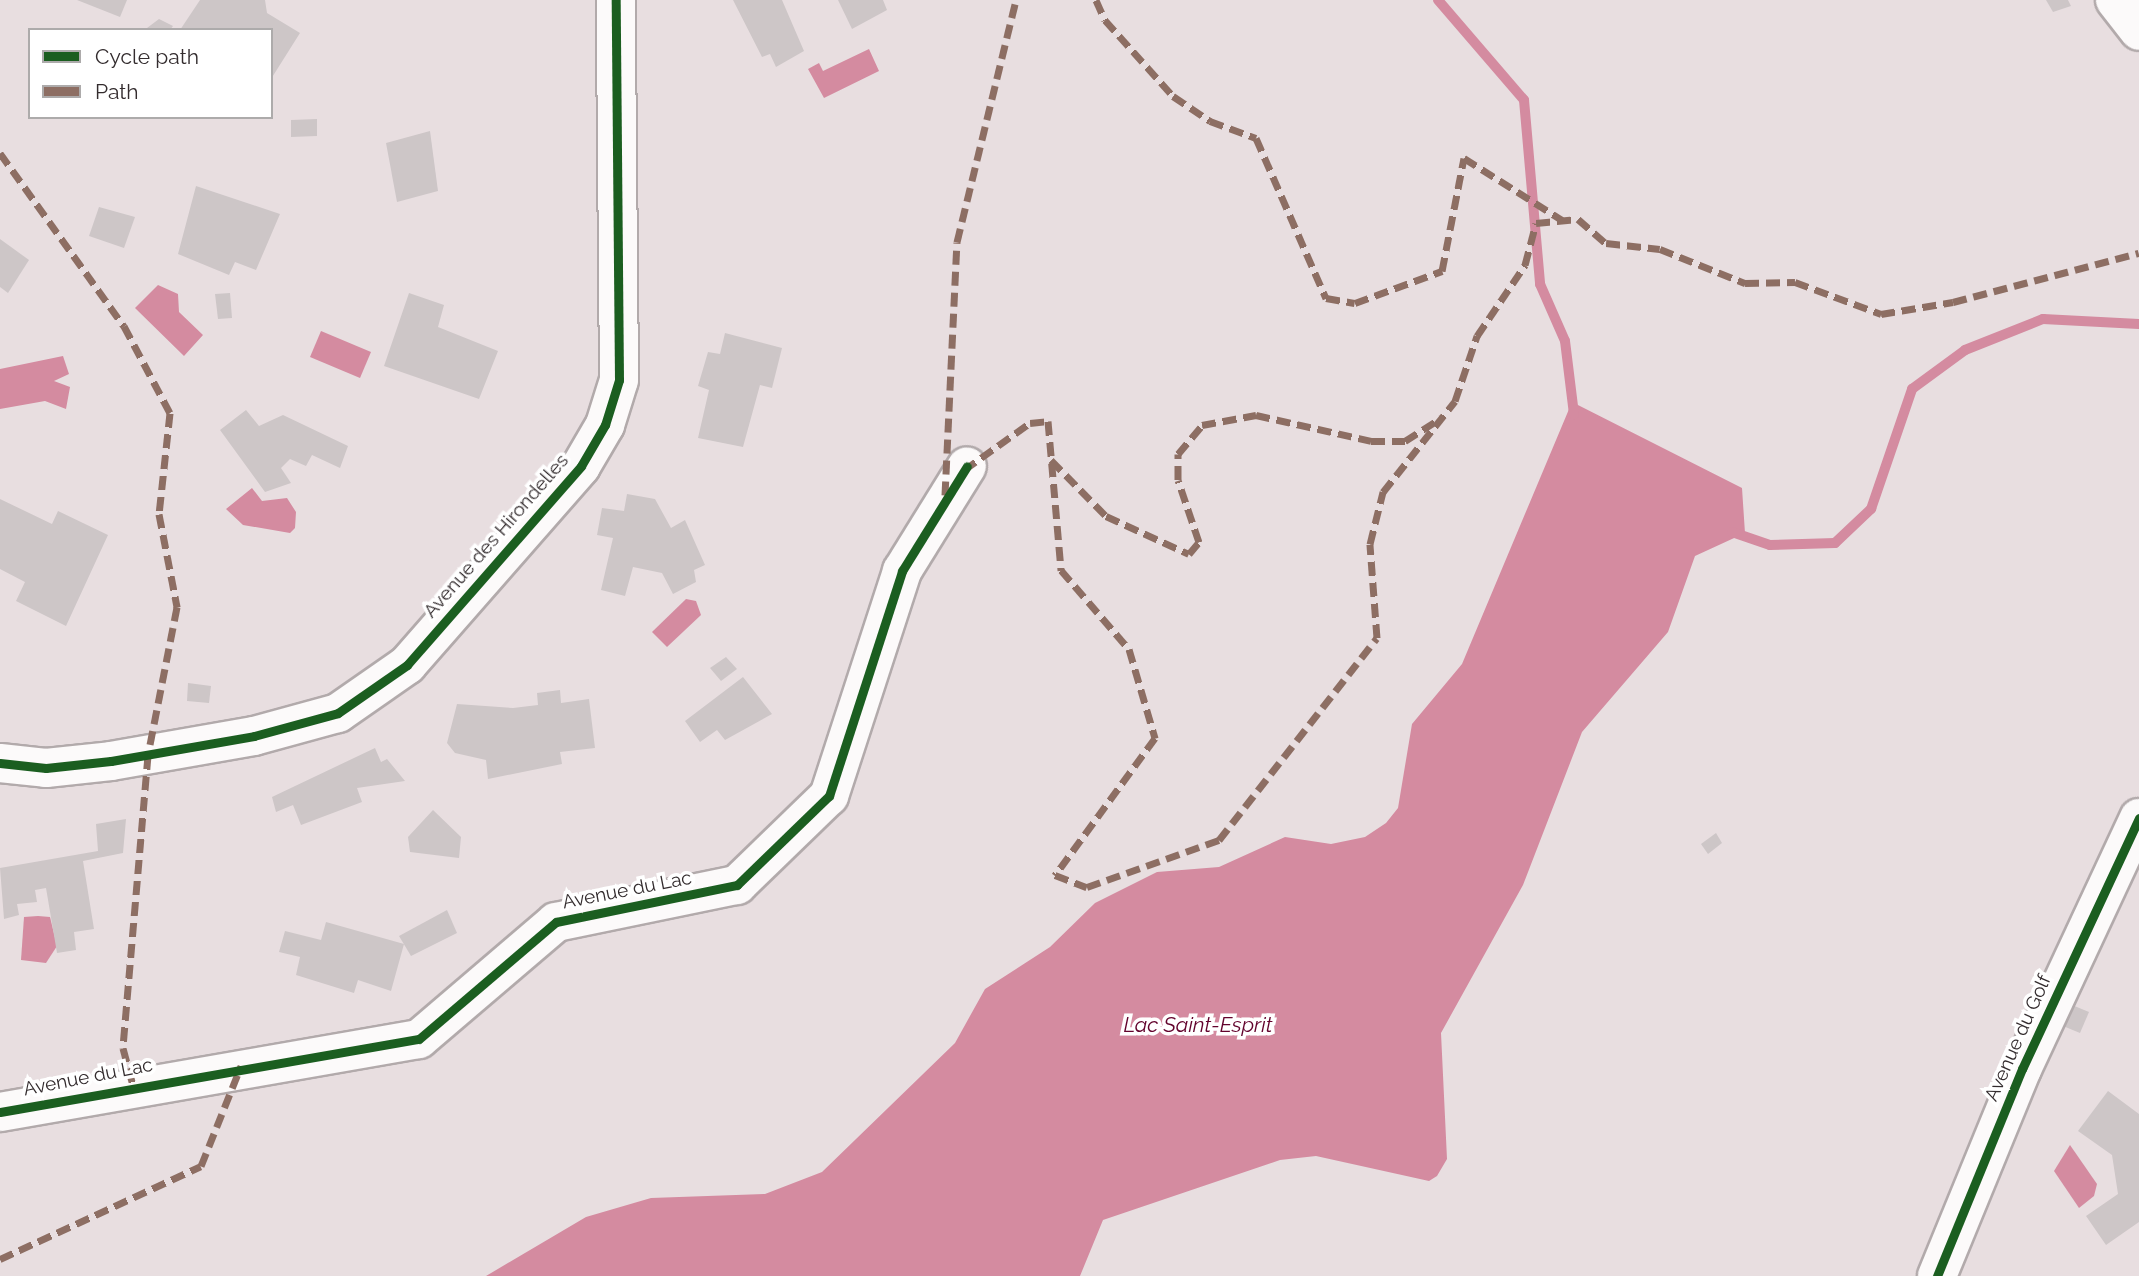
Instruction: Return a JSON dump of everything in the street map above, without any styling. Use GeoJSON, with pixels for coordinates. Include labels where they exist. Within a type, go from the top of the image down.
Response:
{"type":"FeatureCollection","features":[{"type":"Feature","properties":{"kind":"street","name":"Avenue des Hirondelles"},"geometry":{"type":"LineString","coordinates":[[0,763],[46,768],[111,761],[254,736],[338,713],[407,665],[581,466],[605,425],[620,367],[612,116],[616,0]]}},
{"type":"Feature","properties":{"kind":"street"},"geometry":{"type":"LineString","coordinates":[[2115,0],[2139,31]]}},
{"type":"Feature","properties":{"kind":"street","name":"Avenue du Lac"},"geometry":{"type":"LineString","coordinates":[[0,1112],[419,1039],[556,922],[737,885],[829,796],[902,571],[967,466]]}},
{"type":"Feature","properties":{"kind":"street","name":"Avenue du Golf"},"geometry":{"type":"LineString","coordinates":[[1937,1276],[2022,1069],[2139,818]]}},
{"type":"Feature","properties":{"kind":"water"},"geometry":{"type":"Polygon","coordinates":[[[869,49],[879,71],[824,98],[808,69],[819,63],[823,71],[869,49]]]}},
{"type":"Feature","properties":{"kind":"water"},"geometry":{"type":"Polygon","coordinates":[[[158,285],[178,294],[179,312],[203,335],[184,356],[135,308],[158,285]]]}},
{"type":"Feature","properties":{"kind":"water"},"geometry":{"type":"Polygon","coordinates":[[[321,331],[371,352],[360,378],[310,357],[321,331]]]}},
{"type":"Feature","properties":{"kind":"water"},"geometry":{"type":"Polygon","coordinates":[[[63,356],[69,374],[54,381],[70,387],[66,409],[45,401],[0,409],[0,369],[63,356]]]}},
{"type":"Feature","properties":{"kind":"water","name":"Lac Saint-Esprit"},"geometry":{"type":"Polygon","coordinates":[[[1572,402],[1742,488],[1745,533],[1695,556],[1668,632],[1582,732],[1523,885],[1441,1033],[1447,1159],[1437,1176],[1429,1181],[1316,1156],[1280,1160],[1103,1220],[1080,1276],[486,1276],[586,1217],[651,1198],[765,1194],[822,1172],[955,1043],[985,989],[1050,947],[1095,903],[1157,872],[1219,867],[1285,837],[1331,844],[1365,837],[1386,823],[1398,808],[1412,724],[1462,664],[1572,402]]]}},
{"type":"Feature","properties":{"kind":"water"},"geometry":{"type":"Polygon","coordinates":[[[252,488],[262,501],[287,498],[296,512],[295,528],[290,533],[243,525],[226,509],[252,488]]]}},
{"type":"Feature","properties":{"kind":"water"},"geometry":{"type":"Polygon","coordinates":[[[686,599],[696,601],[701,615],[667,647],[652,632],[686,599]]]}},
{"type":"Feature","properties":{"kind":"water"},"geometry":{"type":"Polygon","coordinates":[[[24,917],[50,917],[57,946],[46,963],[21,960],[24,917]]]}},
{"type":"Feature","properties":{"kind":"water"},"geometry":{"type":"Polygon","coordinates":[[[2070,1145],[2097,1184],[2094,1196],[2079,1208],[2054,1171],[2070,1145]]]}},
{"type":"Feature","properties":{"kind":"building"},"geometry":{"type":"Polygon","coordinates":[[[77,0],[127,0],[120,17],[77,0]]]}},
{"type":"Feature","properties":{"kind":"building"},"geometry":{"type":"Polygon","coordinates":[[[200,0],[265,0],[267,13],[300,33],[273,76],[273,28],[181,28],[200,0]]]}},
{"type":"Feature","properties":{"kind":"building"},"geometry":{"type":"Polygon","coordinates":[[[733,0],[782,0],[804,51],[776,67],[770,54],[762,57],[733,0]]]}},
{"type":"Feature","properties":{"kind":"building"},"geometry":{"type":"Polygon","coordinates":[[[838,0],[883,0],[887,10],[852,29],[838,0]]]}},
{"type":"Feature","properties":{"kind":"building"},"geometry":{"type":"Polygon","coordinates":[[[2046,0],[2068,0],[2071,6],[2053,12],[2046,0]]]}},
{"type":"Feature","properties":{"kind":"building"},"geometry":{"type":"Polygon","coordinates":[[[159,19],[173,26],[172,28],[147,28],[159,19]]]}},
{"type":"Feature","properties":{"kind":"building"},"geometry":{"type":"Polygon","coordinates":[[[317,119],[317,136],[291,137],[291,120],[317,119]]]}},
{"type":"Feature","properties":{"kind":"building"},"geometry":{"type":"Polygon","coordinates":[[[430,131],[438,191],[397,202],[386,143],[430,131]]]}},
{"type":"Feature","properties":{"kind":"building"},"geometry":{"type":"Polygon","coordinates":[[[196,186],[280,214],[256,270],[235,262],[229,275],[178,254],[196,186]]]}},
{"type":"Feature","properties":{"kind":"building"},"geometry":{"type":"Polygon","coordinates":[[[99,207],[135,217],[124,248],[89,236],[99,207]]]}},
{"type":"Feature","properties":{"kind":"building"},"geometry":{"type":"Polygon","coordinates":[[[0,239],[29,260],[8,293],[0,287],[0,239]]]}},
{"type":"Feature","properties":{"kind":"building"},"geometry":{"type":"Polygon","coordinates":[[[230,293],[232,318],[218,319],[215,294],[230,293]]]}},
{"type":"Feature","properties":{"kind":"building"},"geometry":{"type":"Polygon","coordinates":[[[409,293],[444,305],[438,327],[498,351],[479,399],[384,366],[409,293]]]}},
{"type":"Feature","properties":{"kind":"building"},"geometry":{"type":"Polygon","coordinates":[[[725,333],[782,348],[772,388],[760,385],[743,447],[698,438],[709,390],[698,386],[708,352],[720,354],[725,333]]]}},
{"type":"Feature","properties":{"kind":"building"},"geometry":{"type":"Polygon","coordinates":[[[246,410],[259,426],[283,415],[348,446],[340,468],[312,455],[306,466],[290,459],[281,468],[291,483],[265,492],[220,430],[246,410]]]}},
{"type":"Feature","properties":{"kind":"building"},"geometry":{"type":"Polygon","coordinates":[[[627,494],[655,499],[671,528],[685,520],[705,565],[694,570],[696,582],[673,594],[662,573],[633,567],[625,596],[601,590],[613,538],[597,535],[602,508],[624,511],[627,494]]]}},
{"type":"Feature","properties":{"kind":"building"},"geometry":{"type":"Polygon","coordinates":[[[0,499],[52,524],[58,511],[108,535],[66,626],[16,601],[25,582],[0,569],[0,499]]]}},
{"type":"Feature","properties":{"kind":"building"},"geometry":{"type":"Polygon","coordinates":[[[726,657],[737,669],[721,681],[710,668],[726,657]]]}},
{"type":"Feature","properties":{"kind":"building"},"geometry":{"type":"Polygon","coordinates":[[[743,677],[772,714],[725,740],[717,730],[700,742],[685,721],[743,677]]]}},
{"type":"Feature","properties":{"kind":"building"},"geometry":{"type":"Polygon","coordinates":[[[188,683],[211,686],[209,703],[187,701],[188,683]]]}},
{"type":"Feature","properties":{"kind":"building"},"geometry":{"type":"Polygon","coordinates":[[[560,690],[561,703],[589,699],[595,748],[560,752],[562,764],[488,779],[486,760],[455,753],[447,743],[457,704],[513,708],[538,705],[537,693],[560,690]]]}},
{"type":"Feature","properties":{"kind":"building"},"geometry":{"type":"Polygon","coordinates":[[[375,748],[381,762],[387,759],[405,781],[357,788],[362,802],[301,825],[293,805],[276,812],[272,797],[375,748]]]}},
{"type":"Feature","properties":{"kind":"building"},"geometry":{"type":"Polygon","coordinates":[[[433,810],[461,837],[459,858],[410,852],[408,837],[433,810]]]}},
{"type":"Feature","properties":{"kind":"building"},"geometry":{"type":"Polygon","coordinates":[[[126,819],[123,853],[83,861],[94,929],[74,932],[76,950],[57,953],[46,888],[35,890],[37,902],[17,904],[19,915],[4,919],[0,868],[98,851],[96,824],[126,819]]]}},
{"type":"Feature","properties":{"kind":"building"},"geometry":{"type":"Polygon","coordinates":[[[1716,833],[1722,843],[1708,854],[1701,844],[1716,833]]]}},
{"type":"Feature","properties":{"kind":"building"},"geometry":{"type":"Polygon","coordinates":[[[447,910],[457,933],[411,956],[399,936],[447,910]]]}},
{"type":"Feature","properties":{"kind":"building"},"geometry":{"type":"Polygon","coordinates":[[[326,922],[404,944],[391,991],[358,980],[354,993],[296,975],[300,957],[279,952],[285,931],[321,940],[326,922]]]}},
{"type":"Feature","properties":{"kind":"building"},"geometry":{"type":"Polygon","coordinates":[[[2072,1005],[2089,1012],[2080,1033],[2063,1026],[2072,1005]]]}},
{"type":"Feature","properties":{"kind":"building"},"geometry":{"type":"Polygon","coordinates":[[[2108,1091],[2139,1114],[2139,1222],[2106,1245],[2086,1216],[2118,1194],[2112,1155],[2078,1131],[2108,1091]]]}},
{"type":"Feature","properties":{"kind":"waterway"},"geometry":{"type":"LineString","coordinates":[[1438,0],[1524,100],[1540,284],[1565,341],[1574,414]]}},
{"type":"Feature","properties":{"kind":"waterway"},"geometry":{"type":"LineString","coordinates":[[1732,532],[1770,545],[1835,543],[1871,509],[1912,389],[1965,350],[2043,319],[2139,324]]}},
{"type":"Feature","properties":{"kind":"marked path"},"geometry":{"type":"LineString","coordinates":[[945,495],[957,242],[1016,0]]}},
{"type":"Feature","properties":{"kind":"marked path"},"geometry":{"type":"LineString","coordinates":[[1096,0],[1105,20],[1173,96],[1210,121],[1256,138],[1326,298],[1355,303],[1442,271],[1464,158],[1562,220]]}},
{"type":"Feature","properties":{"kind":"marked path"},"geometry":{"type":"LineString","coordinates":[[0,153],[124,326],[170,413],[159,514],[177,607],[148,755],[123,1048],[133,1086]]}},
{"type":"Feature","properties":{"kind":"marked path"},"geometry":{"type":"LineString","coordinates":[[964,470],[1030,423],[1048,421],[1061,570],[1129,649],[1155,738],[1055,875],[1087,887],[1219,840],[1377,638],[1370,544],[1383,492],[1455,401],[1477,336],[1525,265],[1536,223],[1578,219],[1606,243],[1660,249],[1745,283],[1795,282],[1881,314],[1953,302],[2139,253]]}},
{"type":"Feature","properties":{"kind":"marked path"},"geometry":{"type":"LineString","coordinates":[[1051,460],[1106,516],[1189,554],[1199,542],[1178,480],[1178,454],[1202,425],[1256,415],[1371,441],[1405,441],[1441,418]]}},
{"type":"Feature","properties":{"kind":"marked path"},"geometry":{"type":"LineString","coordinates":[[0,1259],[201,1166],[241,1066]]}},
{"type":"Feature","properties":{"kind":"cycle path"},"geometry":{"type":"LineString","coordinates":[[0,763],[46,768],[111,761],[254,736],[338,713],[407,665],[581,466],[605,425],[619,380],[616,0]]}},
{"type":"Feature","properties":{"kind":"cycle path"},"geometry":{"type":"LineString","coordinates":[[0,1112],[419,1039],[556,922],[737,885],[829,796],[902,571],[967,466]]}},
{"type":"Feature","properties":{"kind":"cycle path"},"geometry":{"type":"LineString","coordinates":[[1937,1276],[2022,1069],[2139,818]]}}]}
